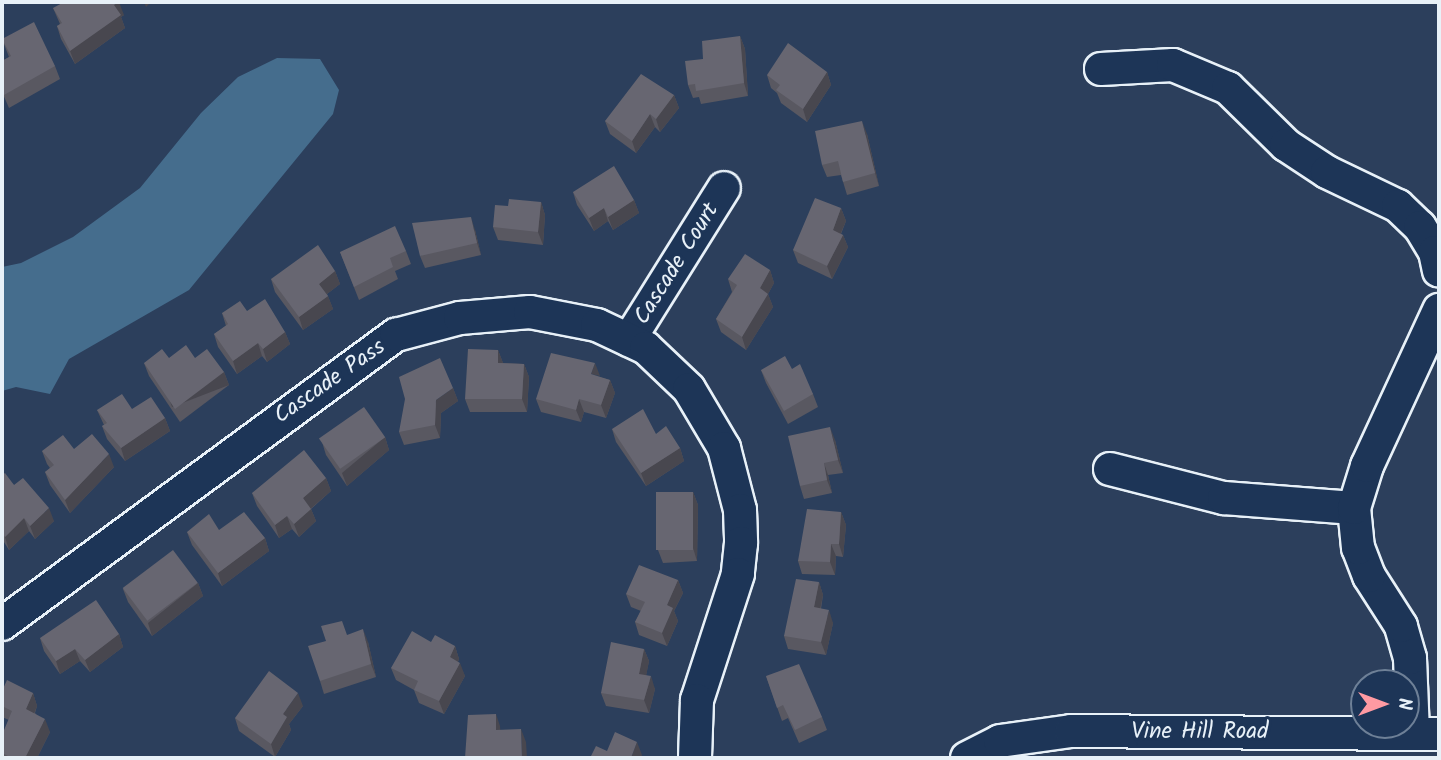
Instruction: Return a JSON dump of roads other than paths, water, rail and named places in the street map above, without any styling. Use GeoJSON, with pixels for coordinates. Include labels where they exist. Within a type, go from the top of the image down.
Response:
{"type":"FeatureCollection","features":[{"type":"Feature","properties":{"kind":"street"},"geometry":{"type":"LineString","coordinates":[[1101,69],[1173,65],[1228,88],[1286,145],[1327,172],[1398,206],[1420,227],[1435,252],[1439,271]]}},
{"type":"Feature","properties":{"kind":"street","name":"Cascade Court"},"geometry":{"type":"LineString","coordinates":[[629,340],[724,188]]}},
{"type":"Feature","properties":{"kind":"street"},"geometry":{"type":"LineString","coordinates":[[1426,734],[1401,626],[1369,576],[1358,548],[1354,509],[1367,466],[1439,310]]}},
{"type":"Feature","properties":{"kind":"street","name":"Cascade Pass"},"geometry":{"type":"LineString","coordinates":[[2,624],[396,335],[460,318],[530,312],[597,326],[646,348],[689,389],[724,448],[740,510],[738,574],[697,700],[695,758]]}},
{"type":"Feature","properties":{"kind":"street"},"geometry":{"type":"LineString","coordinates":[[1110,468],[1224,498],[1354,509]]}},
{"type":"Feature","properties":{"kind":"street","name":"Vine Hill Road"},"geometry":{"type":"LineString","coordinates":[[967,758],[1000,741],[1045,732],[1426,734]]}},
{"type":"Feature","properties":{"kind":"water"},"geometry":{"type":"Polygon","coordinates":[[[277,58],[320,59],[339,90],[333,114],[189,290],[69,359],[50,394],[16,387],[2,391],[2,267],[21,263],[73,237],[140,188],[201,113],[238,77],[277,58]]]}}]}
